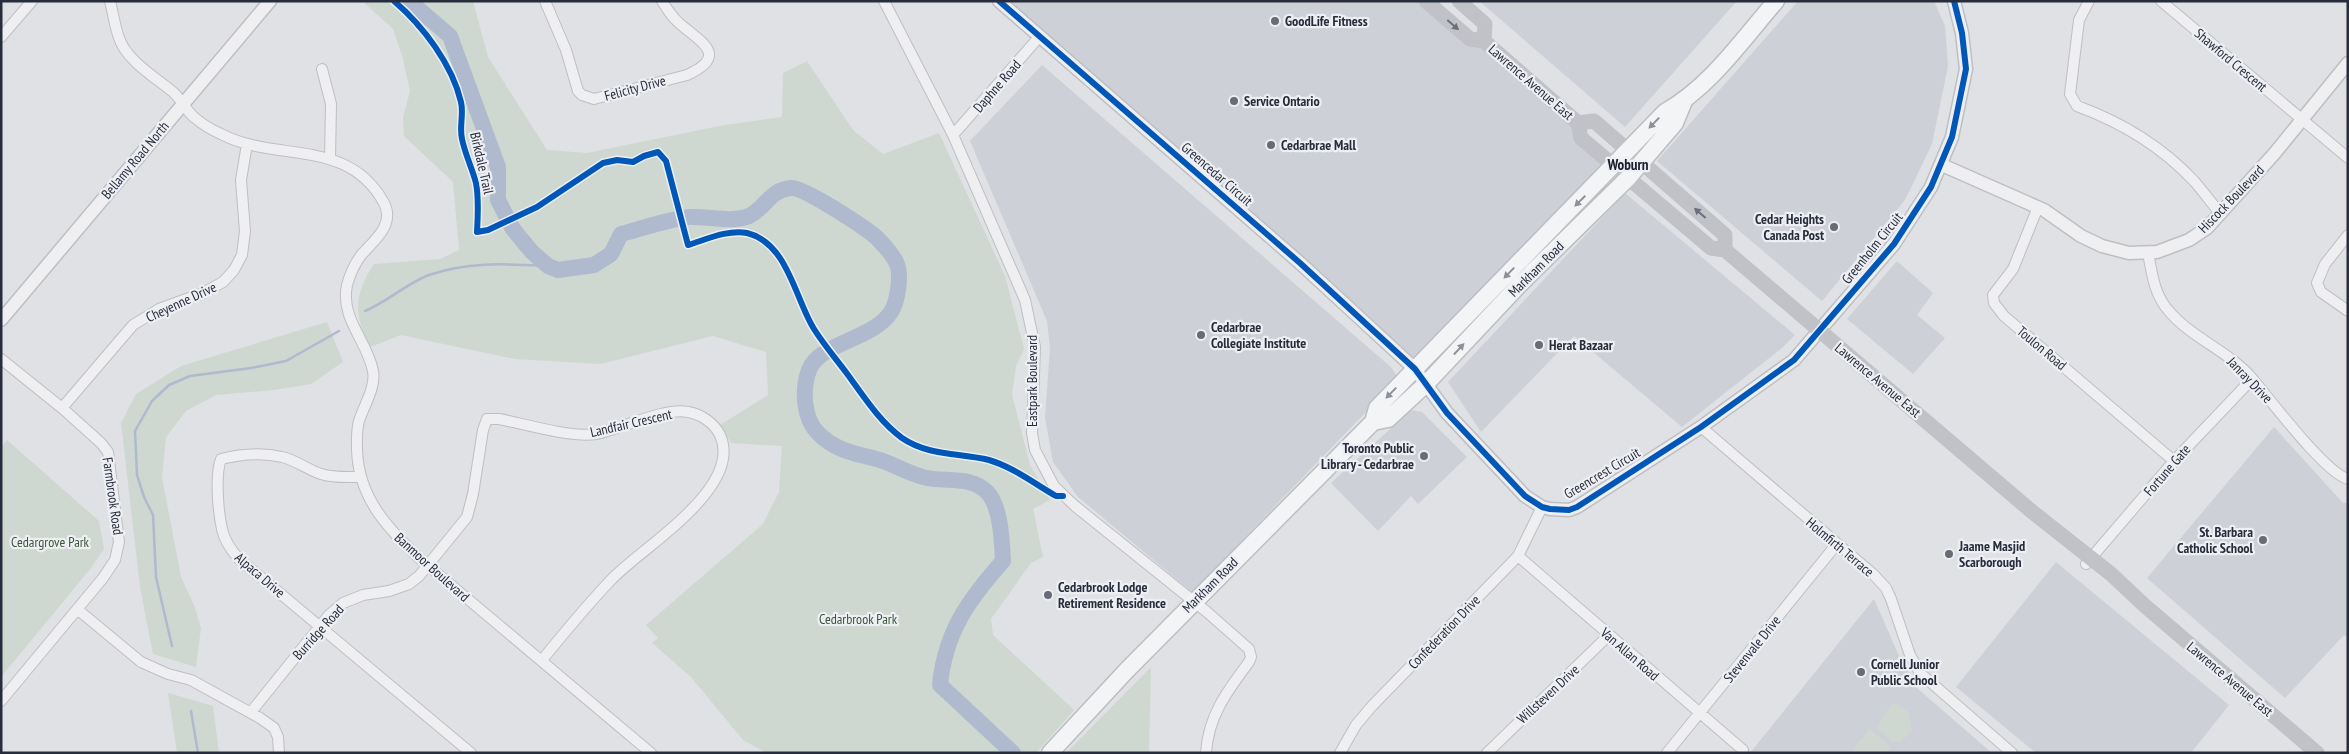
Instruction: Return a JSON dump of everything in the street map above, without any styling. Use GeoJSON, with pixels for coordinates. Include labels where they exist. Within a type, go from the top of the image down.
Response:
{"type":"FeatureCollection","features":[{"type":"Feature","properties":{"kind":"main road","name":"Lawrence Avenue East"},"geometry":{"type":"LineString","coordinates":[[1426,1],[1470,39],[1484,41],[1578,123],[1581,138],[1711,248],[1725,250],[2317,753]]}},
{"type":"Feature","properties":{"kind":"main road","name":"Lawrence Avenue East"},"geometry":{"type":"LineString","coordinates":[[1460,1],[1485,24],[1484,41]]}},
{"type":"Feature","properties":{"kind":"main road","name":"Markham Road"},"geometry":{"type":"LineString","coordinates":[[1050,753],[1127,670],[1373,422],[1377,408],[1665,112],[1684,102],[1724,61],[1776,1]]}},
{"type":"Feature","properties":{"kind":"main road","name":"Markham Road"},"geometry":{"type":"LineString","coordinates":[[1373,422],[1388,419],[1426,384],[1520,284],[1628,178],[1675,123],[1684,102]]}},
{"type":"Feature","properties":{"kind":"main road","name":"Lawrence Avenue East"},"geometry":{"type":"LineString","coordinates":[[1578,123],[1593,120],[1628,150],[1725,235],[1725,250]]}},
{"type":"Feature","properties":{"kind":"street"},"geometry":{"type":"LineString","coordinates":[[1,37],[32,1]]}},
{"type":"Feature","properties":{"kind":"street","name":"Banmoor Boulevard"},"geometry":{"type":"LineString","coordinates":[[110,1],[119,40],[135,60],[183,103],[194,118],[222,135],[247,144],[330,158],[354,170],[371,184],[387,210],[388,219],[379,237],[353,268],[347,286],[346,307],[354,331],[370,356],[374,374],[357,434],[359,477],[374,508],[397,538],[427,565],[651,753]]}},
{"type":"Feature","properties":{"kind":"street","name":"Bellamy Road North"},"geometry":{"type":"LineString","coordinates":[[1,320],[270,1]]}},
{"type":"Feature","properties":{"kind":"street","name":"Felicity Drive"},"geometry":{"type":"LineString","coordinates":[[544,1],[566,50],[575,84],[582,96],[594,99],[687,75],[702,68],[709,54],[705,44],[680,24],[662,1]]}},
{"type":"Feature","properties":{"kind":"street","name":"Eastpark Boulevard"},"geometry":{"type":"LineString","coordinates":[[884,1],[953,135],[1025,300],[1032,323],[1035,347],[1032,433],[1035,450],[1054,486],[1063,496],[1194,602],[1248,649],[1251,657],[1220,702],[1207,740],[1206,753]]}},
{"type":"Feature","properties":{"kind":"street","name":"Greencedar Circuit"},"geometry":{"type":"LineString","coordinates":[[999,1],[1300,263],[1415,369]]}},
{"type":"Feature","properties":{"kind":"street","name":"Greenholm Circuit"},"geometry":{"type":"LineString","coordinates":[[1820,331],[1911,221],[1942,165],[1954,128],[1966,69],[1962,33],[1954,1]]}},
{"type":"Feature","properties":{"kind":"street"},"geometry":{"type":"LineString","coordinates":[[2089,1],[2079,20],[2070,94],[2073,100],[2077,106],[2118,124],[2156,147],[2193,180],[2220,214]]}},
{"type":"Feature","properties":{"kind":"street","name":"Shawford Crescent"},"geometry":{"type":"LineString","coordinates":[[2161,1],[2348,158]]}},
{"type":"Feature","properties":{"kind":"street","name":"Daphne Road"},"geometry":{"type":"LineString","coordinates":[[953,135],[1040,36]]}},
{"type":"Feature","properties":{"kind":"street","name":"Hiscock Boulevard"},"geometry":{"type":"LineString","coordinates":[[1942,165],[2038,207],[2102,246],[2129,253],[2148,253],[2167,249],[2189,240],[2207,228],[2348,63]]}},
{"type":"Feature","properties":{"kind":"street"},"geometry":{"type":"LineString","coordinates":[[322,69],[331,104],[330,158]]}},
{"type":"Feature","properties":{"kind":"street","name":"Cheyenne Drive"},"geometry":{"type":"LineString","coordinates":[[62,408],[133,325],[159,309],[203,293],[223,282],[234,270],[242,255],[245,231],[241,180],[247,144]]}},
{"type":"Feature","properties":{"kind":"street","name":"Toulon Road"},"geometry":{"type":"LineString","coordinates":[[2038,207],[2013,269],[1994,295],[1994,302],[2004,316],[2174,461]]}},
{"type":"Feature","properties":{"kind":"street"},"geometry":{"type":"LineString","coordinates":[[2348,235],[2325,264],[2317,282],[2321,292],[2348,311]]}},
{"type":"Feature","properties":{"kind":"street","name":"Janray Drive"},"geometry":{"type":"LineString","coordinates":[[2148,253],[2156,290],[2168,310],[2192,332],[2233,359],[2252,378],[2321,458],[2337,474],[2348,479]]}},
{"type":"Feature","properties":{"kind":"street","name":"Greencrest Circuit"},"geometry":{"type":"LineString","coordinates":[[1542,507],[1562,510],[1577,507],[1701,427],[1794,360],[1820,331]]}},
{"type":"Feature","properties":{"kind":"street","name":"Farmbrook Road"},"geometry":{"type":"LineString","coordinates":[[1,359],[62,408],[101,443],[108,452],[119,542],[109,569],[1,700]]}},
{"type":"Feature","properties":{"kind":"street"},"geometry":{"type":"LineString","coordinates":[[1415,369],[1447,413],[1525,496],[1542,507]]}},
{"type":"Feature","properties":{"kind":"street","name":"Fortune Gate"},"geometry":{"type":"LineString","coordinates":[[2089,561],[2174,461],[2252,378]]}},
{"type":"Feature","properties":{"kind":"street","name":"Landfair Crescent"},"geometry":{"type":"LineString","coordinates":[[427,565],[467,518],[473,494],[483,430],[488,419],[499,419],[576,434],[594,434],[671,412],[686,411],[709,421],[718,432],[724,445],[724,462],[717,478],[697,504],[612,579],[542,660]]}},
{"type":"Feature","properties":{"kind":"street","name":"Holmfirth Terrace"},"geometry":{"type":"LineString","coordinates":[[1701,427],[1873,574],[1886,588],[1910,655],[1920,673],[2012,753]]}},
{"type":"Feature","properties":{"kind":"street","name":"Alpaca Drive"},"geometry":{"type":"LineString","coordinates":[[359,477],[344,478],[322,475],[284,458],[265,454],[240,455],[221,459],[217,469],[222,529],[230,550],[471,753]]}},
{"type":"Feature","properties":{"kind":"street","name":"Confederation Drive"},"geometry":{"type":"LineString","coordinates":[[1340,753],[1356,725],[1372,706],[1518,556],[1542,507]]}},
{"type":"Feature","properties":{"kind":"street","name":"Stevenvale Drive"},"geometry":{"type":"LineString","coordinates":[[1667,753],[1836,544]]}},
{"type":"Feature","properties":{"kind":"street","name":"Van Allan Road"},"geometry":{"type":"LineString","coordinates":[[1518,556],[1608,636],[1743,750]]}},
{"type":"Feature","properties":{"kind":"street","name":"Burridge Road"},"geometry":{"type":"LineString","coordinates":[[251,712],[320,626],[342,603],[363,594],[389,590],[409,584],[427,565]]}},
{"type":"Feature","properties":{"kind":"street"},"geometry":{"type":"LineString","coordinates":[[77,609],[141,662],[168,674],[192,680],[251,712],[274,728],[278,737],[279,753]]}},
{"type":"Feature","properties":{"kind":"street","name":"Willsteven Drive"},"geometry":{"type":"LineString","coordinates":[[1487,753],[1608,636]]}},
{"type":"Feature","properties":{"kind":"shaded area"},"geometry":{"type":"Polygon","coordinates":[[[999,1],[1426,1],[1484,41],[1614,166],[1415,369],[999,1]]]}},
{"type":"Feature","properties":{"kind":"shaded area"},"geometry":{"type":"Polygon","coordinates":[[[1479,1],[1737,1],[1625,127],[1479,1]]]}},
{"type":"Feature","properties":{"kind":"shaded area"},"geometry":{"type":"Polygon","coordinates":[[[1798,1],[1934,1],[1945,26],[1948,66],[1932,144],[1905,200],[1822,301],[1657,161],[1798,1]]]}},
{"type":"Feature","properties":{"kind":"shaded area","name":"Cedarbrae Collegiate Institute"},"geometry":{"type":"Polygon","coordinates":[[[1042,65],[1392,368],[1397,377],[1365,413],[1192,592],[1078,497],[1053,462],[1045,418],[1050,348],[1047,321],[970,141],[1042,65]]]}},
{"type":"Feature","properties":{"kind":"shaded area"},"geometry":{"type":"Polygon","coordinates":[[[1625,193],[1795,335],[1782,348],[1682,427],[1574,336],[1481,432],[1448,382],[1625,193]]]}},
{"type":"Feature","properties":{"kind":"shaded area"},"geometry":{"type":"Polygon","coordinates":[[[1897,261],[1933,293],[1917,315],[1945,338],[1913,374],[1847,319],[1897,261]]]}},
{"type":"Feature","properties":{"kind":"shaded area"},"geometry":{"type":"Polygon","coordinates":[[[1411,410],[1422,412],[1467,457],[1418,504],[1411,496],[1378,531],[1331,483],[1411,410]]]}},
{"type":"Feature","properties":{"kind":"shaded area","name":"St. Barbara Catholic School"},"geometry":{"type":"Polygon","coordinates":[[[2274,427],[2343,503],[2348,503],[2348,638],[2344,635],[2285,698],[2147,578],[2274,427]]]}},
{"type":"Feature","properties":{"kind":"shaded area"},"geometry":{"type":"Polygon","coordinates":[[[2056,562],[2229,705],[2191,753],[2036,753],[1956,687],[2056,562]]]}},
{"type":"Feature","properties":{"kind":"shaded area","name":"Cornell Junior Public School"},"geometry":{"type":"Polygon","coordinates":[[[1874,599],[1899,656],[1918,689],[1992,753],[1750,753],[1874,599]]]}},
{"type":"Feature","properties":{"kind":"green space","name":"Cedarbrook Park"},"geometry":{"type":"Polygon","coordinates":[[[362,1],[473,1],[488,57],[547,150],[587,153],[719,126],[782,117],[783,73],[807,61],[853,130],[883,154],[939,133],[1005,276],[1024,349],[1016,366],[1012,395],[1030,465],[1050,500],[1033,509],[1043,557],[1031,563],[991,619],[993,635],[1074,710],[1036,753],[767,753],[743,740],[691,677],[652,643],[658,638],[646,625],[763,524],[779,492],[782,446],[731,443],[720,425],[768,395],[766,352],[713,336],[600,364],[515,359],[401,335],[370,347],[361,325],[358,305],[362,286],[374,264],[440,259],[459,250],[453,182],[404,136],[403,118],[410,91],[402,55],[393,29],[362,1]]]}},
{"type":"Feature","properties":{"kind":"green space"},"geometry":{"type":"Polygon","coordinates":[[[327,322],[343,362],[311,384],[274,390],[216,395],[186,411],[166,437],[162,477],[181,577],[194,605],[201,628],[196,667],[153,654],[140,587],[121,423],[136,394],[181,366],[327,322]]]}},
{"type":"Feature","properties":{"kind":"green space","name":"Cedargrove Park"},"geometry":{"type":"Polygon","coordinates":[[[7,440],[99,521],[104,549],[91,568],[1,677],[1,447],[7,440]]]}},
{"type":"Feature","properties":{"kind":"green space"},"geometry":{"type":"Polygon","coordinates":[[[1151,667],[1149,753],[1066,753],[1151,667]]]}},
{"type":"Feature","properties":{"kind":"green space"},"geometry":{"type":"Polygon","coordinates":[[[168,693],[213,706],[219,753],[177,753],[168,693]]]}},
{"type":"Feature","properties":{"kind":"green space"},"geometry":{"type":"Polygon","coordinates":[[[1896,703],[1908,712],[1912,730],[1901,742],[1892,742],[1877,727],[1891,705],[1896,703]]]}},
{"type":"Feature","properties":{"kind":"green space"},"geometry":{"type":"Polygon","coordinates":[[[1870,729],[1891,747],[1887,753],[1850,753],[1870,729]]]}},
{"type":"Feature","properties":{"kind":"waterway"},"geometry":{"type":"LineString","coordinates":[[409,1],[450,36],[498,167],[498,200],[513,229],[532,252],[548,266],[558,270],[594,265],[611,254],[621,234],[664,222],[690,217],[735,219],[749,216],[760,209],[778,192],[791,188],[798,189],[820,200],[847,217],[876,237],[889,252],[896,262],[899,273],[897,294],[891,312],[872,329],[824,353],[815,361],[809,370],[805,386],[805,403],[813,427],[825,439],[840,448],[883,461],[921,477],[974,484],[981,487],[992,498],[1000,525],[1003,561],[969,603],[953,632],[947,649],[940,685],[1013,753]]}},
{"type":"Feature","properties":{"kind":"waterway"},"geometry":{"type":"LineString","coordinates":[[365,311],[421,278],[459,267],[488,264],[548,266]]}},
{"type":"Feature","properties":{"kind":"waterway"},"geometry":{"type":"LineString","coordinates":[[172,646],[156,577],[153,515],[144,497],[137,475],[135,431],[152,401],[169,385],[190,376],[251,368],[286,361],[339,331]]}},
{"type":"Feature","properties":{"kind":"waterway"},"geometry":{"type":"LineString","coordinates":[[191,711],[198,753]]}},
{"type":"Feature","properties":{"kind":"cycle path","name":"Birkdale Trail"},"geometry":{"type":"LineString","coordinates":[[394,1],[426,34],[443,60],[457,88],[462,107],[462,139],[477,189],[477,232],[488,230],[537,207],[603,163],[617,160],[633,162],[658,152],[666,161],[688,245],[732,232],[740,232],[761,239],[772,248],[789,274],[814,329],[873,409],[894,432],[922,448],[998,463],[1056,496],[1063,496]]}},
{"type":"Feature","properties":{"kind":"cycle path"},"geometry":{"type":"LineString","coordinates":[[999,1],[1300,263],[1415,369],[1447,413],[1525,496],[1542,507],[1569,510],[1577,507],[1701,427],[1794,360],[1894,244],[1931,187],[1952,137],[1966,69],[1962,33],[1954,1]]}},
{"type":"Feature","properties":{"kind":"place","name":"GoodLife Fitness"},"geometry":{"type":"Point","coordinates":[1275,21]}},
{"type":"Feature","properties":{"kind":"place","name":"Service Ontario"},"geometry":{"type":"Point","coordinates":[1234,101]}},
{"type":"Feature","properties":{"kind":"place","name":"Cedarbrae Mall"},"geometry":{"type":"Point","coordinates":[1271,145]}},
{"type":"Feature","properties":{"kind":"place","name":"Cedar Heights Canada Post"},"geometry":{"type":"Point","coordinates":[1834,227]}},
{"type":"Feature","properties":{"kind":"place","name":"Cedarbrae Collegiate Institute"},"geometry":{"type":"Point","coordinates":[1201,335]}},
{"type":"Feature","properties":{"kind":"place","name":"Herat Bazaar"},"geometry":{"type":"Point","coordinates":[1539,345]}},
{"type":"Feature","properties":{"kind":"place","name":"Toronto Public Library - Cedarbrae"},"geometry":{"type":"Point","coordinates":[1424,456]}},
{"type":"Feature","properties":{"kind":"place","name":"St. Barbara Catholic School"},"geometry":{"type":"Point","coordinates":[2263,540]}},
{"type":"Feature","properties":{"kind":"place","name":"Jaame Masjid Scarborough"},"geometry":{"type":"Point","coordinates":[1949,554]}},
{"type":"Feature","properties":{"kind":"place","name":"Cedarbrook Lodge Retirement Residence"},"geometry":{"type":"Point","coordinates":[1048,595]}},
{"type":"Feature","properties":{"kind":"place","name":"Cornell Junior Public School"},"geometry":{"type":"Point","coordinates":[1861,672]}},
{"type":"Feature","properties":{"kind":"district","name":"Woburn"},"geometry":{"type":"Point","coordinates":[1628,165]}}]}
